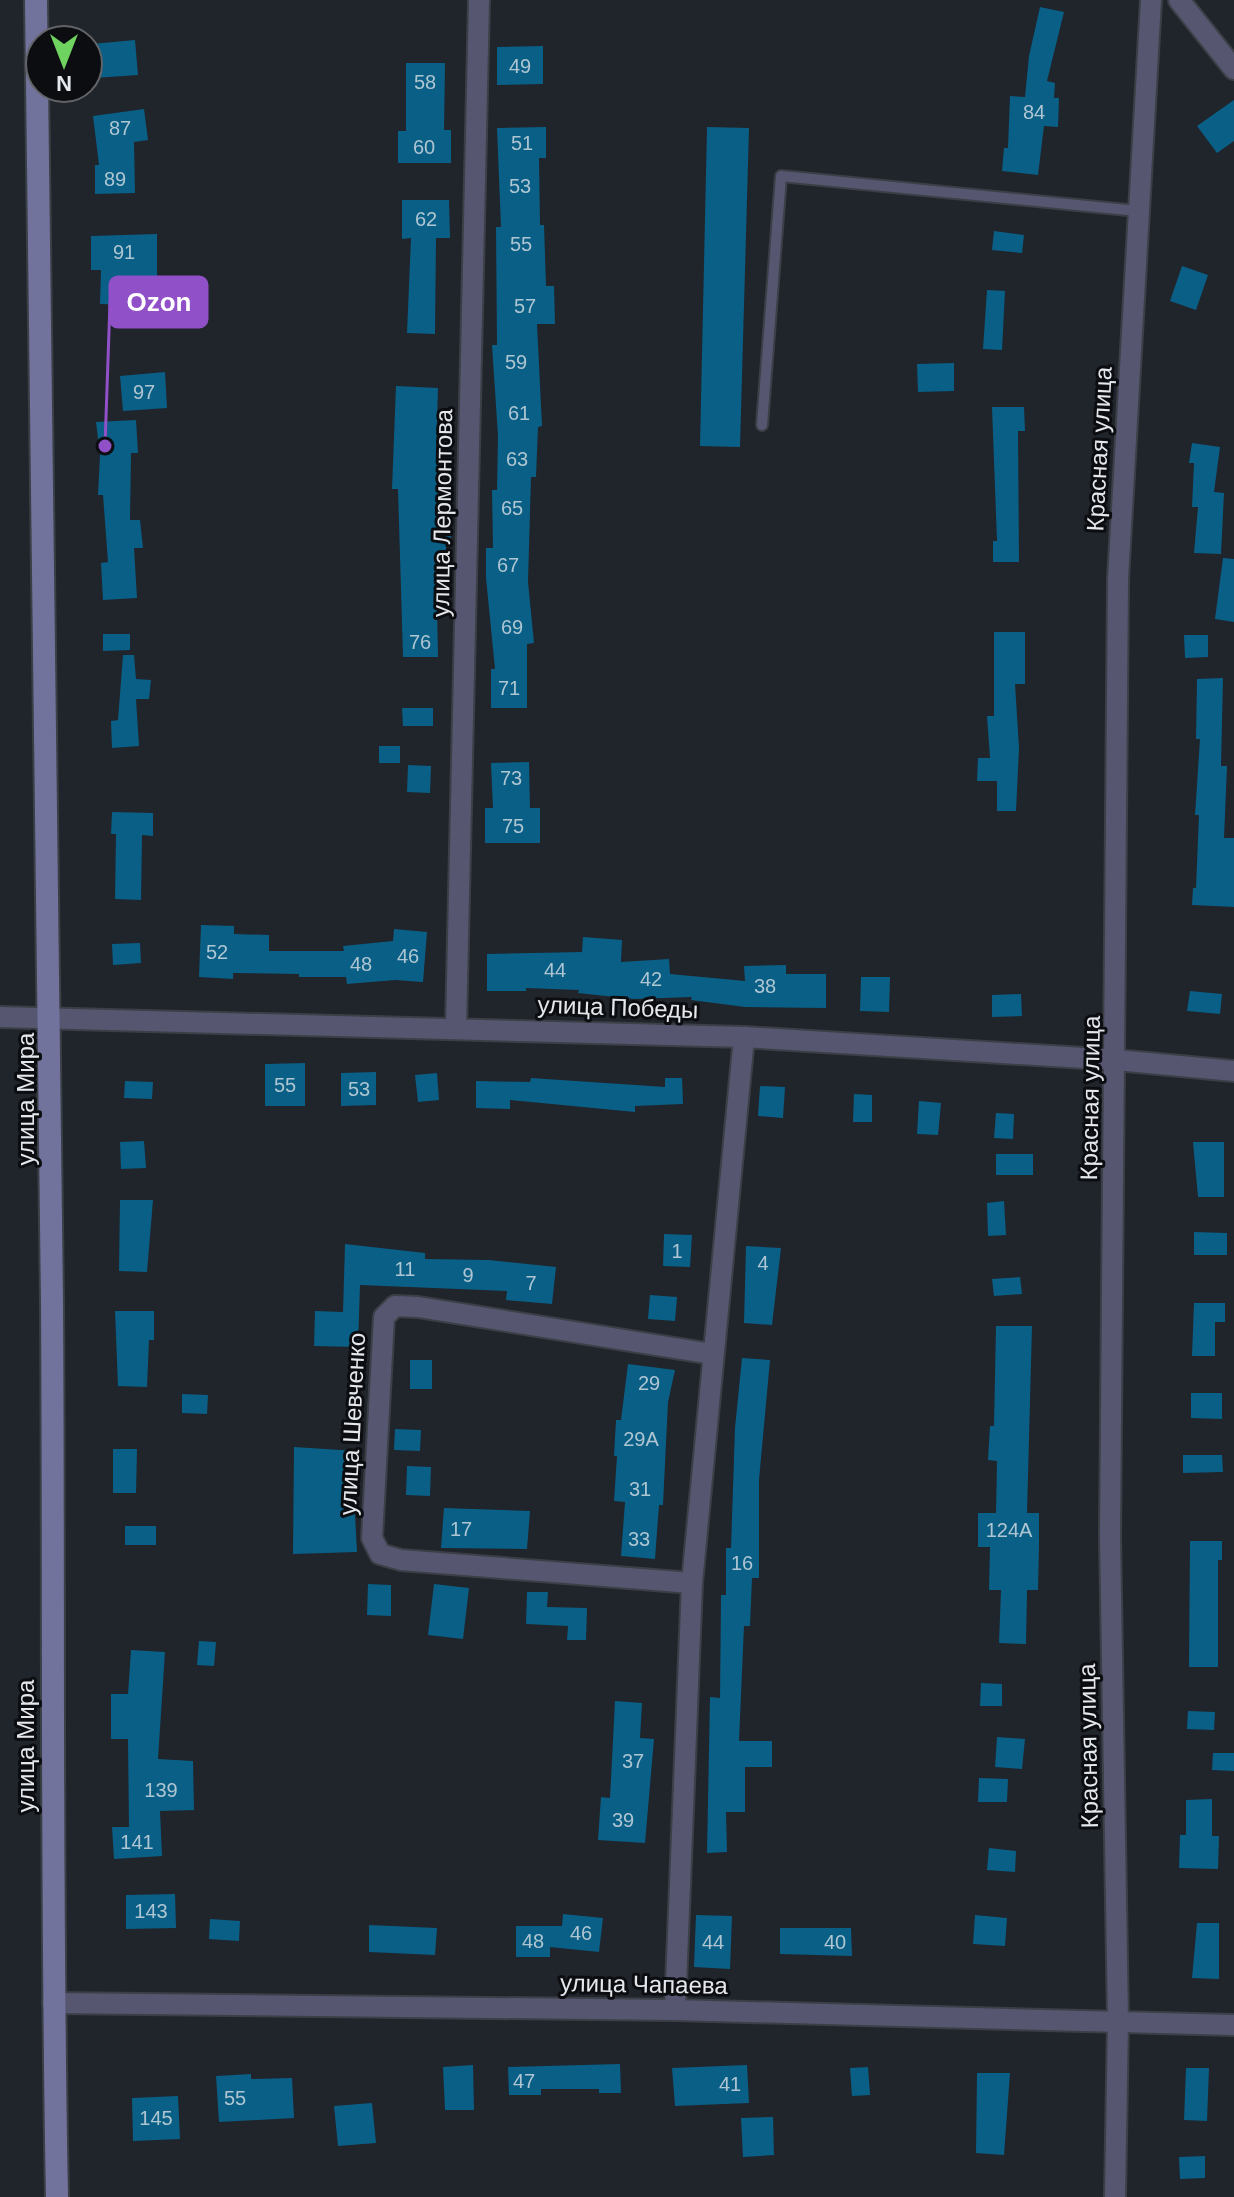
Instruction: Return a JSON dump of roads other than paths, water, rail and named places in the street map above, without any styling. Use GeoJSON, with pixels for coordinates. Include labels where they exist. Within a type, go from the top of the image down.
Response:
{"type":"FeatureCollection","features":[{"type":"Feature","properties":{"kind":"main road","name":"улица Мира"},"geometry":{"type":"LineString","coordinates":[[36,0],[51,1019],[53,2003],[57,2197]]}},
{"type":"Feature","properties":{"kind":"street","name":"улица Лермонтова"},"geometry":{"type":"LineString","coordinates":[[456,1028],[479,0]]}},
{"type":"Feature","properties":{"kind":"street","name":"Красная улица"},"geometry":{"type":"LineString","coordinates":[[1115,2197],[1118,2021],[1110,1536],[1118,579],[1151,0]]}},
{"type":"Feature","properties":{"kind":"street"},"geometry":{"type":"LineString","coordinates":[[1179,0],[1234,69]]}},
{"type":"Feature","properties":{"kind":"street","name":"улица Победы"},"geometry":{"type":"LineString","coordinates":[[0,1017],[744,1037],[1116,1060],[1234,1071]]}},
{"type":"Feature","properties":{"kind":"street"},"geometry":{"type":"LineString","coordinates":[[675,2010],[692,1583],[744,1037]]}},
{"type":"Feature","properties":{"kind":"street","name":"улица Шевченко"},"geometry":{"type":"LineString","coordinates":[[692,1583],[401,1560],[380,1554],[372,1538],[384,1317],[395,1306],[418,1307],[712,1354]]}},
{"type":"Feature","properties":{"kind":"street","name":"улица Чапаева"},"geometry":{"type":"LineString","coordinates":[[53,2003],[675,2010],[1234,2025]]}},
{"type":"Feature","properties":{"kind":"lane"},"geometry":{"type":"LineString","coordinates":[[762,425],[781,176],[1138,211]]}},
{"type":"Feature","properties":{"kind":"place","name":"Ozon"},"geometry":{"type":"Point","coordinates":[105,446]}}]}
